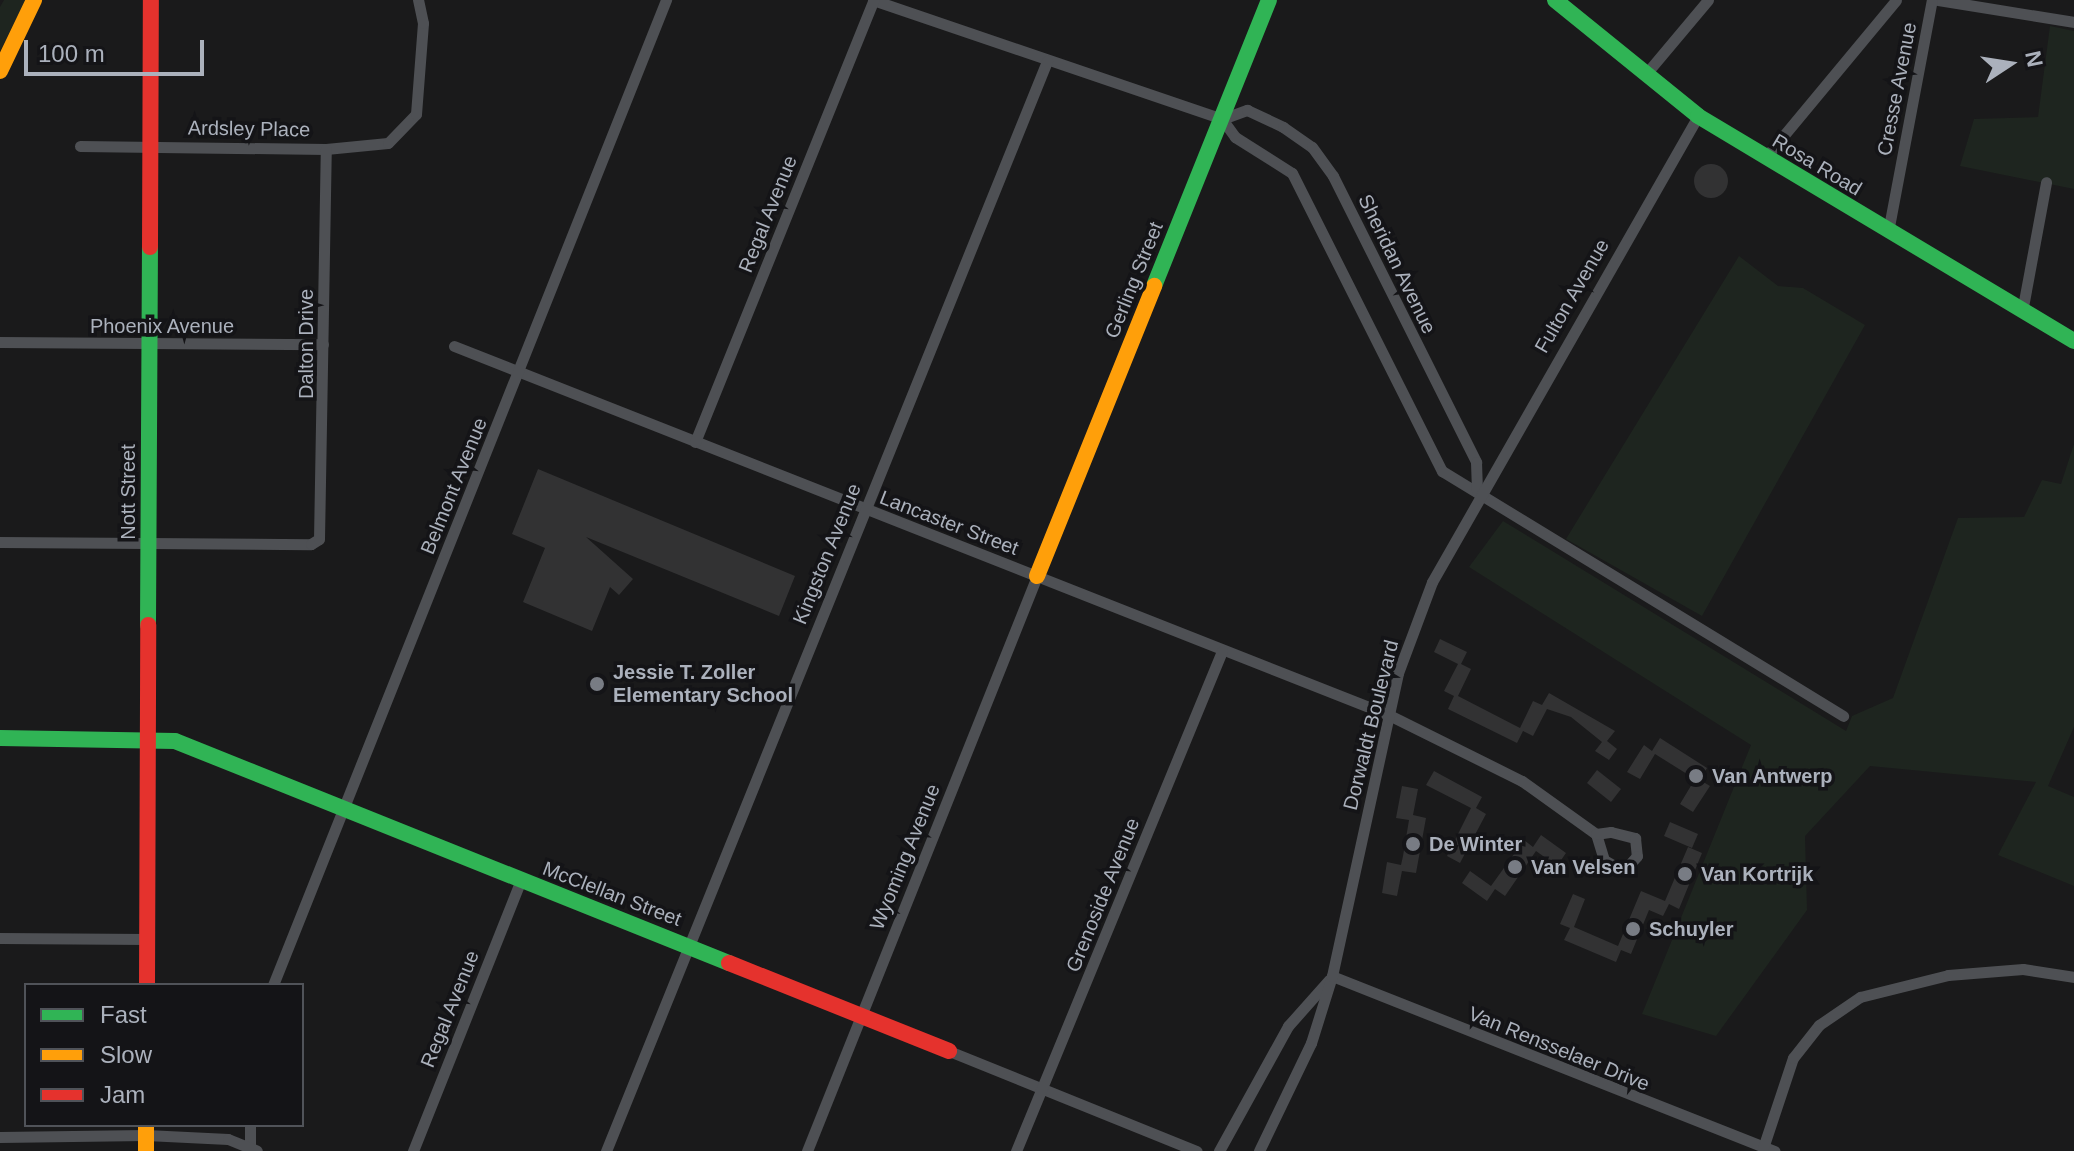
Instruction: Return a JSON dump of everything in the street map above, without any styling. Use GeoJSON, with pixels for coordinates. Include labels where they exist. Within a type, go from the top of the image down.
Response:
{"type":"FeatureCollection","features":[{"type":"Feature","properties":{"kind":"street"},"geometry":{"type":"LineString","coordinates":[[0,69],[34,0]]}},
{"type":"Feature","properties":{"kind":"street","name":"Nott Street"},"geometry":{"type":"LineString","coordinates":[[147,983],[151,0]]}},
{"type":"Feature","properties":{"kind":"street","name":"Ardsley Place"},"geometry":{"type":"LineString","coordinates":[[80,146],[373,148],[410,126],[423,23],[418,0]]}},
{"type":"Feature","properties":{"kind":"street","name":"Belmont Avenue"},"geometry":{"type":"LineString","coordinates":[[274,983],[666,0]]}},
{"type":"Feature","properties":{"kind":"street","name":"Sheridan Avenue"},"geometry":{"type":"LineString","coordinates":[[873,0],[1222,119],[1235,137],[1292,173],[1442,471],[1843,716]]}},
{"type":"Feature","properties":{"kind":"street","name":"Regal Avenue"},"geometry":{"type":"LineString","coordinates":[[695,442],[873,0]]}},
{"type":"Feature","properties":{"kind":"street","name":"Gerling Street"},"geometry":{"type":"LineString","coordinates":[[1037,576],[1269,0]]}},
{"type":"Feature","properties":{"kind":"street","name":"Rosa Road"},"geometry":{"type":"LineString","coordinates":[[1555,0],[1698,116],[2074,341]]}},
{"type":"Feature","properties":{"kind":"street"},"geometry":{"type":"LineString","coordinates":[[1645,75],[1708,0]]}},
{"type":"Feature","properties":{"kind":"street"},"geometry":{"type":"LineString","coordinates":[[1765,158],[1896,0]]}},
{"type":"Feature","properties":{"kind":"street"},"geometry":{"type":"LineString","coordinates":[[1935,0],[2074,22]]}},
{"type":"Feature","properties":{"kind":"street","name":"Cresse Avenue"},"geometry":{"type":"LineString","coordinates":[[1888,232],[1935,0]]}},
{"type":"Feature","properties":{"kind":"street","name":"Kingston Avenue"},"geometry":{"type":"LineString","coordinates":[[606,1151],[1047,61]]}},
{"type":"Feature","properties":{"kind":"street","name":"Sheridan Avenue"},"geometry":{"type":"LineString","coordinates":[[1222,119],[1247,110],[1283,127],[1312,147],[1333,176],[1476,462],[1477,494]]}},
{"type":"Feature","properties":{"kind":"street","name":"Fulton Avenue"},"geometry":{"type":"LineString","coordinates":[[1477,494],[1698,116]]}},
{"type":"Feature","properties":{"kind":"street","name":"Dalton Drive"},"geometry":{"type":"LineString","coordinates":[[148,543],[311,544],[319,539],[326,149]]}},
{"type":"Feature","properties":{"kind":"street"},"geometry":{"type":"LineString","coordinates":[[2022,312],[2046,182]]}},
{"type":"Feature","properties":{"kind":"street","name":"Phoenix Avenue"},"geometry":{"type":"LineString","coordinates":[[0,342],[323,344]]}},
{"type":"Feature","properties":{"kind":"street","name":"Lancaster Street"},"geometry":{"type":"LineString","coordinates":[[454,346],[1389,715],[1522,781],[1596,834]]}},
{"type":"Feature","properties":{"kind":"street","name":"Dorwaldt Boulevard"},"geometry":{"type":"LineString","coordinates":[[1259,1151],[1311,1043],[1332,976],[1389,715],[1432,582],[1477,494]]}},
{"type":"Feature","properties":{"kind":"street"},"geometry":{"type":"LineString","coordinates":[[0,542],[148,543]]}},
{"type":"Feature","properties":{"kind":"street","name":"Wyoming Avenue"},"geometry":{"type":"LineString","coordinates":[[807,1151],[1037,576]]}},
{"type":"Feature","properties":{"kind":"street","name":"Grenoside Avenue"},"geometry":{"type":"LineString","coordinates":[[1016,1151],[1222,651]]}},
{"type":"Feature","properties":{"kind":"street","name":"McClellan Street"},"geometry":{"type":"LineString","coordinates":[[0,738],[175,741],[862,1014],[1197,1151]]}},
{"type":"Feature","properties":{"kind":"street","name":"Regal Avenue"},"geometry":{"type":"LineString","coordinates":[[413,1151],[521,880]]}},
{"type":"Feature","properties":{"kind":"street"},"geometry":{"type":"LineString","coordinates":[[0,938],[147,939]]}},
{"type":"Feature","properties":{"kind":"street"},"geometry":{"type":"LineString","coordinates":[[1769,1149],[1793,1058],[1819,1025],[1860,997],[1948,975],[2023,969],[2074,977]]}},
{"type":"Feature","properties":{"kind":"street","name":"Dorwaldt Boulevard"},"geometry":{"type":"LineString","coordinates":[[1219,1151],[1288,1026],[1332,976]]}},
{"type":"Feature","properties":{"kind":"street","name":"Van Rensselaer Drive"},"geometry":{"type":"LineString","coordinates":[[1332,976],[1769,1149]]}},
{"type":"Feature","properties":{"kind":"street"},"geometry":{"type":"LineString","coordinates":[[0,1137],[146,1137],[254,1148],[250,1127]]}},
{"type":"Feature","properties":{"kind":"shaded area"},"geometry":{"type":"Polygon","coordinates":[[[4,0],[26,0],[0,51],[0,7],[4,0]]]}},
{"type":"Feature","properties":{"kind":"shaded area"},"geometry":{"type":"Polygon","coordinates":[[[2050,26],[2074,31],[2074,189],[1960,166],[1974,119],[2038,117],[2050,26]]]}},
{"type":"Feature","properties":{"kind":"shaded area"},"geometry":{"type":"Polygon","coordinates":[[[1739,256],[1778,286],[1803,288],[1865,325],[1702,616],[1566,539],[1739,256]]]}},
{"type":"Feature","properties":{"kind":"shaded area"},"geometry":{"type":"Polygon","coordinates":[[[2074,444],[2074,727],[2048,786],[2074,797],[2074,886],[1998,855],[2036,782],[1870,766],[1805,836],[1807,910],[1716,1036],[1642,1014],[1751,745],[1469,567],[1503,521],[1846,731],[1852,716],[1893,698],[1958,518],[2024,517],[2042,480],[2061,484],[2074,444]]]}},
{"type":"Feature","properties":{"kind":"building"},"geometry":{"type":"Polygon","coordinates":[[[1711,164],[1723,169],[1728,181],[1723,193],[1711,198],[1699,193],[1694,181],[1699,169],[1711,164]]]}},
{"type":"Feature","properties":{"kind":"building","name":"Jessie T. Zoller Elementary School"},"geometry":{"type":"Polygon","coordinates":[[[538,469],[795,576],[779,616],[586,537],[633,579],[619,595],[610,587],[592,631],[523,602],[545,548],[512,534],[538,469]]]}},
{"type":"Feature","properties":{"kind":"building"},"geometry":{"type":"Polygon","coordinates":[[[1440,639],[1467,652],[1461,664],[1471,669],[1458,696],[1520,728],[1533,701],[1542,705],[1549,693],[1615,731],[1607,741],[1617,749],[1609,760],[1595,751],[1602,742],[1571,717],[1547,709],[1533,736],[1523,731],[1517,743],[1448,709],[1454,696],[1444,691],[1458,664],[1434,652],[1440,639]]]}},
{"type":"Feature","properties":{"kind":"building","name":"Van Antwerp"},"geometry":{"type":"Polygon","coordinates":[[[1660,738],[1707,768],[1700,780],[1710,786],[1693,812],[1680,804],[1695,779],[1655,754],[1640,779],[1627,772],[1644,745],[1652,751],[1660,738]]]}},
{"type":"Feature","properties":{"kind":"building"},"geometry":{"type":"Polygon","coordinates":[[[1597,770],[1621,789],[1611,802],[1587,783],[1597,770]]]}},
{"type":"Feature","properties":{"kind":"building"},"geometry":{"type":"Polygon","coordinates":[[[1434,771],[1482,797],[1476,808],[1486,814],[1460,863],[1447,856],[1471,808],[1426,785],[1434,771]]]}},
{"type":"Feature","properties":{"kind":"building","name":"De Winter"},"geometry":{"type":"Polygon","coordinates":[[[1402,786],[1418,789],[1413,815],[1426,818],[1416,873],[1402,871],[1397,896],[1382,893],[1387,862],[1401,865],[1403,856],[1409,820],[1396,818],[1402,786]]]}},
{"type":"Feature","properties":{"kind":"building"},"geometry":{"type":"Polygon","coordinates":[[[1670,822],[1698,834],[1692,848],[1664,836],[1670,822]]]}},
{"type":"Feature","properties":{"kind":"building","name":"Van Velsen"},"geometry":{"type":"Polygon","coordinates":[[[1541,835],[1566,853],[1557,866],[1536,851],[1505,896],[1495,889],[1487,901],[1462,883],[1470,871],[1491,886],[1524,840],[1533,847],[1541,835]]]}},
{"type":"Feature","properties":{"kind":"building"},"geometry":{"type":"Polygon","coordinates":[[[1688,847],[1702,853],[1679,909],[1669,904],[1663,916],[1649,910],[1631,954],[1621,950],[1616,962],[1564,940],[1570,928],[1560,924],[1573,894],[1585,899],[1574,927],[1618,946],[1641,891],[1665,901],[1688,847]]]}},
{"type":"Feature","properties":{"kind":"traffic: fast"},"geometry":{"type":"LineString","coordinates":[[1154,286],[1269,0]]}},
{"type":"Feature","properties":{"kind":"traffic: fast"},"geometry":{"type":"LineString","coordinates":[[1555,0],[1698,116],[2074,341]]}},
{"type":"Feature","properties":{"kind":"traffic: fast"},"geometry":{"type":"LineString","coordinates":[[148,625],[150,247]]}},
{"type":"Feature","properties":{"kind":"traffic: fast"},"geometry":{"type":"LineString","coordinates":[[0,738],[175,741],[729,963]]}},
{"type":"Feature","properties":{"kind":"traffic: slow"},"geometry":{"type":"LineString","coordinates":[[0,71],[34,0]]}},
{"type":"Feature","properties":{"kind":"traffic: slow"},"geometry":{"type":"LineString","coordinates":[[1037,576],[1154,286]]}},
{"type":"Feature","properties":{"kind":"traffic: slow"},"geometry":{"type":"LineString","coordinates":[[146,1127],[146,1151]]}},
{"type":"Feature","properties":{"kind":"traffic: jam"},"geometry":{"type":"LineString","coordinates":[[150,247],[151,0]]}},
{"type":"Feature","properties":{"kind":"traffic: jam"},"geometry":{"type":"LineString","coordinates":[[147,983],[148,625]]}},
{"type":"Feature","properties":{"kind":"traffic: jam"},"geometry":{"type":"LineString","coordinates":[[729,963],[949,1051]]}},
{"type":"Feature","properties":{"kind":"place","name":"Jessie T. Zoller Elementary School"},"geometry":{"type":"Point","coordinates":[597,684]}},
{"type":"Feature","properties":{"kind":"place","name":"Van Antwerp"},"geometry":{"type":"Point","coordinates":[1696,776]}},
{"type":"Feature","properties":{"kind":"place","name":"De Winter"},"geometry":{"type":"Point","coordinates":[1413,844]}},
{"type":"Feature","properties":{"kind":"place","name":"Van Velsen"},"geometry":{"type":"Point","coordinates":[1515,867]}},
{"type":"Feature","properties":{"kind":"place","name":"Van Kortrijk"},"geometry":{"type":"Point","coordinates":[1685,874]}},
{"type":"Feature","properties":{"kind":"place","name":"Schuyler"},"geometry":{"type":"Point","coordinates":[1633,929]}}]}
